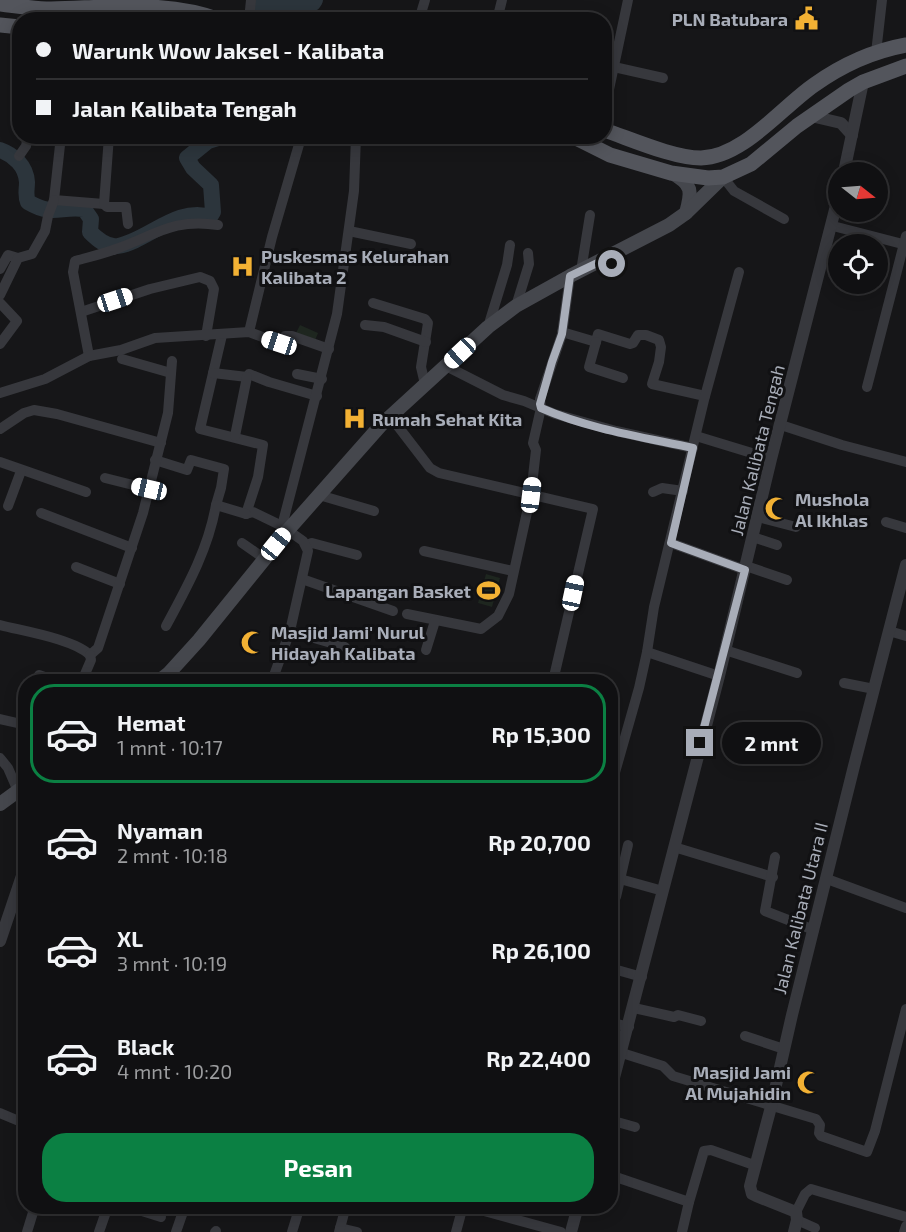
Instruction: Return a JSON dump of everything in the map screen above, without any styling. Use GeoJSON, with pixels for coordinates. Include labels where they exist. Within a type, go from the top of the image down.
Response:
{"type":"FeatureCollection","features":[{"type":"Feature","properties":{"kind":"main road"},"geometry":{"type":"LineString","coordinates":[[3,3],[51,9],[104,3],[150,7],[185,5],[201,12]]}},
{"type":"Feature","properties":{"kind":"main road"},"geometry":{"type":"LineString","coordinates":[[612,133],[691,157],[720,155],[743,143],[813,85],[842,68],[876,53],[906,45]]}},
{"type":"Feature","properties":{"kind":"main road"},"geometry":{"type":"LineString","coordinates":[[168,674],[265,559],[285,528],[319,495],[390,416],[488,327],[516,306],[575,273],[611,260],[651,236],[686,213],[723,177],[751,164],[811,116],[863,82],[906,66]]}},
{"type":"Feature","properties":{"kind":"main road"},"geometry":{"type":"LineString","coordinates":[[588,144],[610,155],[671,173],[708,178],[723,177]]}},
{"type":"Feature","properties":{"kind":"main road"},"geometry":{"type":"LineString","coordinates":[[671,173],[686,182],[689,187],[686,213]]}},
{"type":"Feature","properties":{"kind":"main road"},"geometry":{"type":"LineString","coordinates":[[0,804],[18,791]]}},
{"type":"Feature","properties":{"kind":"street"},"geometry":{"type":"LineString","coordinates":[[612,76],[628,0]]}},
{"type":"Feature","properties":{"kind":"street"},"geometry":{"type":"LineString","coordinates":[[876,53],[882,0]]}},
{"type":"Feature","properties":{"kind":"street"},"geometry":{"type":"LineString","coordinates":[[614,67],[663,78]]}},
{"type":"Feature","properties":{"kind":"street"},"geometry":{"type":"LineString","coordinates":[[846,162],[863,82]]}},
{"type":"Feature","properties":{"kind":"street"},"geometry":{"type":"LineString","coordinates":[[811,116],[841,123],[852,135]]}},
{"type":"Feature","properties":{"kind":"street"},"geometry":{"type":"LineString","coordinates":[[19,156],[26,144]]}},
{"type":"Feature","properties":{"kind":"street"},"geometry":{"type":"LineString","coordinates":[[0,269],[8,255],[18,258],[32,254],[45,231],[51,207],[59,144]]}},
{"type":"Feature","properties":{"kind":"street"},"geometry":{"type":"LineString","coordinates":[[104,204],[108,144]]}},
{"type":"Feature","properties":{"kind":"street"},"geometry":{"type":"LineString","coordinates":[[249,332],[267,255],[299,144]]}},
{"type":"Feature","properties":{"kind":"street"},"geometry":{"type":"LineString","coordinates":[[285,528],[304,438],[322,379],[341,293],[354,191],[356,144]]}},
{"type":"Feature","properties":{"kind":"street"},"geometry":{"type":"LineString","coordinates":[[723,177],[734,191],[784,219]]}},
{"type":"Feature","properties":{"kind":"street"},"geometry":{"type":"LineString","coordinates":[[51,207],[104,204],[107,207],[126,207],[128,224]]}},
{"type":"Feature","properties":{"kind":"street"},"geometry":{"type":"LineString","coordinates":[[407,614],[481,629],[498,616],[509,594],[531,495],[536,450],[533,443],[541,408],[540,399],[562,332],[590,215]]}},
{"type":"Feature","properties":{"kind":"street"},"geometry":{"type":"LineString","coordinates":[[89,356],[73,272],[75,261],[116,249],[182,223],[198,222],[218,225]]}},
{"type":"Feature","properties":{"kind":"street","name":"Jalan Kalibata Tengah"},"geometry":{"type":"LineString","coordinates":[[618,1064],[719,676],[771,459],[833,222]]}},
{"type":"Feature","properties":{"kind":"street"},"geometry":{"type":"LineString","coordinates":[[832,226],[905,242],[867,387]]}},
{"type":"Feature","properties":{"kind":"street"},"geometry":{"type":"LineString","coordinates":[[349,231],[411,244]]}},
{"type":"Feature","properties":{"kind":"street"},"geometry":{"type":"LineString","coordinates":[[488,327],[507,265],[510,245]]}},
{"type":"Feature","properties":{"kind":"street"},"geometry":{"type":"LineString","coordinates":[[516,306],[529,264],[528,254]]}},
{"type":"Feature","properties":{"kind":"street"},"geometry":{"type":"LineString","coordinates":[[0,294],[18,258]]}},
{"type":"Feature","properties":{"kind":"street"},"geometry":{"type":"LineString","coordinates":[[618,760],[647,652],[654,607],[705,396],[739,272]]}},
{"type":"Feature","properties":{"kind":"street"},"geometry":{"type":"LineString","coordinates":[[81,312],[150,289],[200,277],[210,281],[214,289],[206,336]]}},
{"type":"Feature","properties":{"kind":"street"},"geometry":{"type":"LineString","coordinates":[[0,303],[16,321],[0,344]]}},
{"type":"Feature","properties":{"kind":"street"},"geometry":{"type":"LineString","coordinates":[[373,303],[425,319],[428,323],[421,367],[425,384]]}},
{"type":"Feature","properties":{"kind":"street"},"geometry":{"type":"LineString","coordinates":[[365,325],[384,327],[426,342]]}},
{"type":"Feature","properties":{"kind":"street"},"geometry":{"type":"LineString","coordinates":[[0,393],[45,379],[89,356],[121,350],[155,338],[249,332],[281,343],[285,336],[292,336],[329,349]]}},
{"type":"Feature","properties":{"kind":"street"},"geometry":{"type":"LineString","coordinates":[[562,332],[596,342]]}},
{"type":"Feature","properties":{"kind":"street"},"geometry":{"type":"LineString","coordinates":[[624,378],[589,367],[598,334],[630,344],[638,335],[646,335],[659,340],[661,347],[659,362],[652,384],[705,396]]}},
{"type":"Feature","properties":{"kind":"street"},"geometry":{"type":"LineString","coordinates":[[222,335],[200,429],[255,441],[264,446],[258,477],[246,514]]}},
{"type":"Feature","properties":{"kind":"street"},"geometry":{"type":"LineString","coordinates":[[122,359],[171,373]]}},
{"type":"Feature","properties":{"kind":"street"},"geometry":{"type":"LineString","coordinates":[[90,655],[98,648],[132,548],[149,489],[168,413],[171,361]]}},
{"type":"Feature","properties":{"kind":"street"},"geometry":{"type":"LineString","coordinates":[[446,366],[503,395],[555,414],[616,431],[693,448]]}},
{"type":"Feature","properties":{"kind":"street"},"geometry":{"type":"LineString","coordinates":[[213,373],[247,377],[249,374],[317,396]]}},
{"type":"Feature","properties":{"kind":"street"},"geometry":{"type":"LineString","coordinates":[[297,374],[322,379]]}},
{"type":"Feature","properties":{"kind":"street"},"geometry":{"type":"LineString","coordinates":[[235,436],[247,377]]}},
{"type":"Feature","properties":{"kind":"street"},"geometry":{"type":"LineString","coordinates":[[0,429],[24,413],[34,410],[57,414],[160,443]]}},
{"type":"Feature","properties":{"kind":"street"},"geometry":{"type":"LineString","coordinates":[[390,416],[430,468],[439,473],[593,509],[555,674]]}},
{"type":"Feature","properties":{"kind":"street"},"geometry":{"type":"LineString","coordinates":[[781,425],[842,445],[906,462]]}},
{"type":"Feature","properties":{"kind":"street"},"geometry":{"type":"LineString","coordinates":[[696,436],[771,459]]}},
{"type":"Feature","properties":{"kind":"street"},"geometry":{"type":"LineString","coordinates":[[155,460],[187,470],[191,460],[224,469],[213,522],[199,566],[166,626]]}},
{"type":"Feature","properties":{"kind":"street"},"geometry":{"type":"LineString","coordinates":[[0,462],[86,492]]}},
{"type":"Feature","properties":{"kind":"street"},"geometry":{"type":"LineString","coordinates":[[8,506],[21,471]]}},
{"type":"Feature","properties":{"kind":"street"},"geometry":{"type":"LineString","coordinates":[[105,478],[149,489]]}},
{"type":"Feature","properties":{"kind":"street"},"geometry":{"type":"LineString","coordinates":[[653,492],[662,488],[683,491]]}},
{"type":"Feature","properties":{"kind":"street"},"geometry":{"type":"LineString","coordinates":[[319,495],[374,512]]}},
{"type":"Feature","properties":{"kind":"street"},"geometry":{"type":"LineString","coordinates":[[216,505],[246,514],[253,512],[285,528],[307,545],[308,551],[290,631],[275,674]]}},
{"type":"Feature","properties":{"kind":"street"},"geometry":{"type":"LineString","coordinates":[[41,513],[132,548]]}},
{"type":"Feature","properties":{"kind":"street"},"geometry":{"type":"LineString","coordinates":[[758,517],[796,527]]}},
{"type":"Feature","properties":{"kind":"street"},"geometry":{"type":"LineString","coordinates":[[886,522],[906,528]]}},
{"type":"Feature","properties":{"kind":"street"},"geometry":{"type":"LineString","coordinates":[[753,537],[777,545]]}},
{"type":"Feature","properties":{"kind":"street"},"geometry":{"type":"LineString","coordinates":[[242,543],[265,559]]}},
{"type":"Feature","properties":{"kind":"street"},"geometry":{"type":"LineString","coordinates":[[307,545],[312,543],[357,555]]}},
{"type":"Feature","properties":{"kind":"street"},"geometry":{"type":"LineString","coordinates":[[671,543],[787,580]]}},
{"type":"Feature","properties":{"kind":"street"},"geometry":{"type":"LineString","coordinates":[[424,551],[513,571]]}},
{"type":"Feature","properties":{"kind":"street","name":"Jalan Kalibata Utara II"},"geometry":{"type":"LineString","coordinates":[[796,1221],[752,1194],[750,1185],[906,566]]}},
{"type":"Feature","properties":{"kind":"street"},"geometry":{"type":"LineString","coordinates":[[76,567],[120,584]]}},
{"type":"Feature","properties":{"kind":"street"},"geometry":{"type":"LineString","coordinates":[[302,579],[393,610]]}},
{"type":"Feature","properties":{"kind":"street"},"geometry":{"type":"LineString","coordinates":[[426,650],[435,621]]}},
{"type":"Feature","properties":{"kind":"street"},"geometry":{"type":"LineString","coordinates":[[0,625],[57,639],[86,651],[91,660],[85,674]]}},
{"type":"Feature","properties":{"kind":"street"},"geometry":{"type":"LineString","coordinates":[[290,631],[345,647]]}},
{"type":"Feature","properties":{"kind":"street"},"geometry":{"type":"LineString","coordinates":[[889,631],[906,636]]}},
{"type":"Feature","properties":{"kind":"street"},"geometry":{"type":"LineString","coordinates":[[725,650],[797,673]]}},
{"type":"Feature","properties":{"kind":"street"},"geometry":{"type":"LineString","coordinates":[[647,652],[719,676]]}},
{"type":"Feature","properties":{"kind":"street"},"geometry":{"type":"LineString","coordinates":[[844,683],[874,689]]}},
{"type":"Feature","properties":{"kind":"street"},"geometry":{"type":"LineString","coordinates":[[0,719],[18,723]]}},
{"type":"Feature","properties":{"kind":"street"},"geometry":{"type":"LineString","coordinates":[[0,758],[18,782]]}},
{"type":"Feature","properties":{"kind":"street"},"geometry":{"type":"LineString","coordinates":[[618,888],[628,845]]}},
{"type":"Feature","properties":{"kind":"street"},"geometry":{"type":"LineString","coordinates":[[674,847],[773,877]]}},
{"type":"Feature","properties":{"kind":"street"},"geometry":{"type":"LineString","coordinates":[[775,857],[765,911],[814,930]]}},
{"type":"Feature","properties":{"kind":"street"},"geometry":{"type":"LineString","coordinates":[[620,879],[663,891]]}},
{"type":"Feature","properties":{"kind":"street"},"geometry":{"type":"LineString","coordinates":[[827,879],[906,908]]}},
{"type":"Feature","properties":{"kind":"street"},"geometry":{"type":"LineString","coordinates":[[0,941],[18,888]]}},
{"type":"Feature","properties":{"kind":"street"},"geometry":{"type":"LineString","coordinates":[[618,970],[642,977]]}},
{"type":"Feature","properties":{"kind":"street"},"geometry":{"type":"LineString","coordinates":[[634,1008],[701,1021]]}},
{"type":"Feature","properties":{"kind":"street"},"geometry":{"type":"LineString","coordinates":[[622,1053],[663,1066],[673,1076],[816,1119],[820,1125],[821,1136],[867,1152],[901,1043],[906,1009]]}},
{"type":"Feature","properties":{"kind":"street"},"geometry":{"type":"LineString","coordinates":[[618,1024],[629,1027]]}},
{"type":"Feature","properties":{"kind":"street"},"geometry":{"type":"LineString","coordinates":[[745,1036],[784,1049]]}},
{"type":"Feature","properties":{"kind":"street"},"geometry":{"type":"LineString","coordinates":[[0,1113],[18,1121]]}},
{"type":"Feature","properties":{"kind":"street"},"geometry":{"type":"LineString","coordinates":[[618,1122],[635,1127]]}},
{"type":"Feature","properties":{"kind":"street"},"geometry":{"type":"LineString","coordinates":[[682,1232],[688,1202],[704,1151],[711,1150],[754,1165]]}},
{"type":"Feature","properties":{"kind":"street"},"geometry":{"type":"LineString","coordinates":[[618,1178],[688,1202]]}},
{"type":"Feature","properties":{"kind":"street"},"geometry":{"type":"LineString","coordinates":[[815,1228],[796,1221],[804,1194],[811,1189],[906,1217]]}},
{"type":"Feature","properties":{"kind":"street"},"geometry":{"type":"LineString","coordinates":[[27,1232],[32,1214]]}},
{"type":"Feature","properties":{"kind":"street"},"geometry":{"type":"LineString","coordinates":[[99,1232],[105,1214]]}},
{"type":"Feature","properties":{"kind":"street"},"geometry":{"type":"LineString","coordinates":[[151,1214],[161,1217]]}},
{"type":"Feature","properties":{"kind":"street"},"geometry":{"type":"LineString","coordinates":[[176,1232],[182,1214]]}},
{"type":"Feature","properties":{"kind":"street"},"geometry":{"type":"LineString","coordinates":[[292,1232],[298,1214]]}},
{"type":"Feature","properties":{"kind":"street"},"geometry":{"type":"LineString","coordinates":[[344,1214],[340,1230],[357,1232]]}},
{"type":"Feature","properties":{"kind":"street"},"geometry":{"type":"LineString","coordinates":[[456,1232],[462,1214]]}},
{"type":"Feature","properties":{"kind":"street"},"geometry":{"type":"LineString","coordinates":[[494,1214],[561,1232]]}},
{"type":"Feature","properties":{"kind":"street"},"geometry":{"type":"LineString","coordinates":[[571,1232],[576,1214]]}},
{"type":"Feature","properties":{"kind":"street"},"geometry":{"type":"LineString","coordinates":[[904,1232],[906,1226]]}},
{"type":"Feature","properties":{"kind":"shaded area"},"geometry":{"type":"Polygon","coordinates":[[[300,325],[318,333],[314,343],[295,335],[300,325]]]}},
{"type":"Feature","properties":{"kind":"shaded area","name":"Lapangan Basket"},"geometry":{"type":"Polygon","coordinates":[[[486,574],[500,578],[492,607],[478,603],[486,574]]]}},
{"type":"Feature","properties":{"kind":"waterway"},"geometry":{"type":"LineString","coordinates":[[260,12],[260,7],[270,4],[313,3],[315,0]]}},
{"type":"Feature","properties":{"kind":"waterway"},"geometry":{"type":"LineString","coordinates":[[0,150],[10,155],[22,166],[26,176],[28,202],[51,210],[84,209],[91,219],[90,232],[102,242],[110,246],[118,246],[186,216],[210,217],[213,212],[211,185],[193,168],[187,158],[204,144]]}},
{"type":"Feature","properties":{"kind":"place","name":"PLN Batubara"},"geometry":{"type":"Point","coordinates":[806,19]}},
{"type":"Feature","properties":{"kind":"place","name":"Puskesmas Kelurahan Kalibata 2"},"geometry":{"type":"Point","coordinates":[243,266]}},
{"type":"Feature","properties":{"kind":"place","name":"Rumah Sehat Kita"},"geometry":{"type":"Point","coordinates":[354,419]}},
{"type":"Feature","properties":{"kind":"place","name":"Mushola Al Ikhlas"},"geometry":{"type":"Point","coordinates":[777,509]}},
{"type":"Feature","properties":{"kind":"place","name":"Lapangan Basket"},"geometry":{"type":"Point","coordinates":[489,591]}},
{"type":"Feature","properties":{"kind":"place","name":"Masjid Jami' Nurul Hidayah Kalibata"},"geometry":{"type":"Point","coordinates":[253,642]}},
{"type":"Feature","properties":{"kind":"place","name":"Masjid Jami Al Mujahidin"},"geometry":{"type":"Point","coordinates":[809,1082]}},
{"type":"Feature","properties":{"kind":"route"},"geometry":{"type":"LineString","coordinates":[[612,264],[610,257],[570,276],[562,334],[540,404],[541,408],[555,414],[596,426],[693,448],[671,543],[745,570],[700,743]]}}]}
